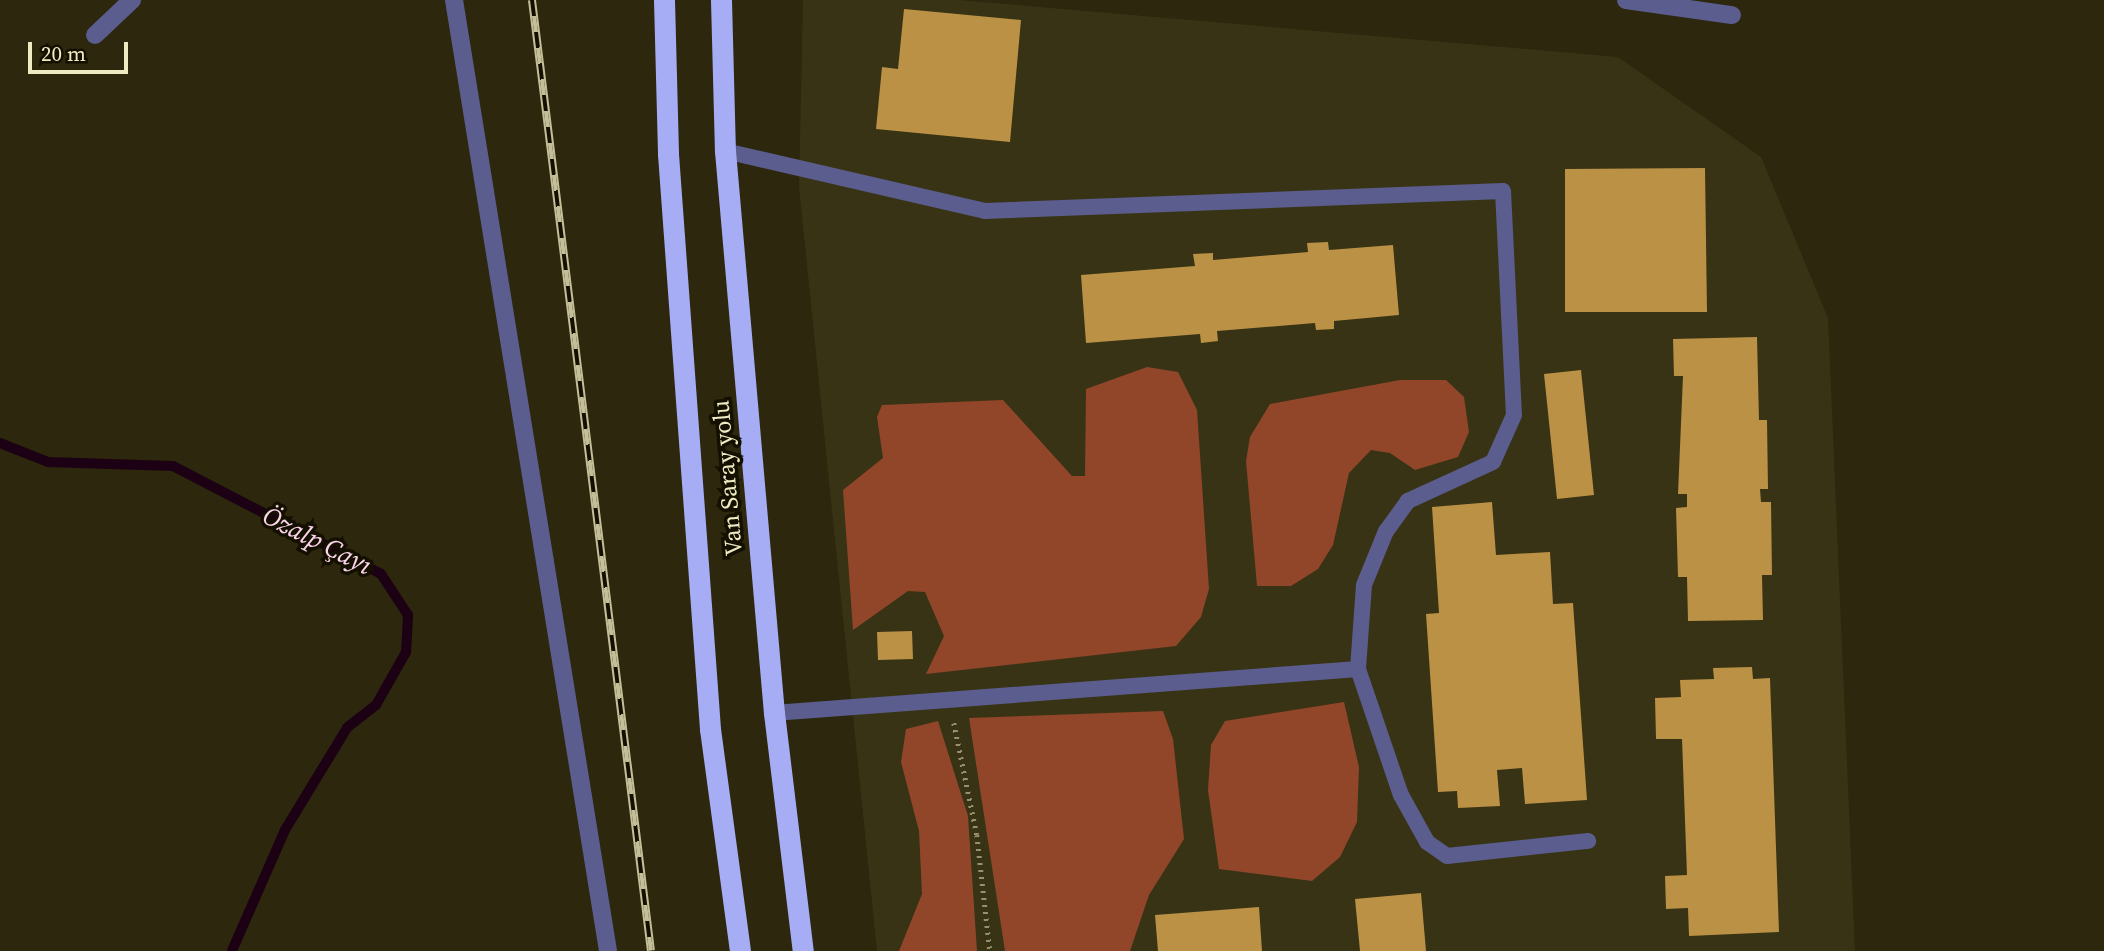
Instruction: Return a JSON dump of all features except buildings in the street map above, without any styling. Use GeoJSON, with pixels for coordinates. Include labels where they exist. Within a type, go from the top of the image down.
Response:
{"type":"FeatureCollection","features":[{"type":"Feature","properties":{"kind":"highway","name":"Van Saray yolu"},"geometry":{"type":"LineString","coordinates":[[664,0],[668,154],[710,729],[740,951]]}},
{"type":"Feature","properties":{"kind":"highway","name":"Van Saray yolu"},"geometry":{"type":"LineString","coordinates":[[721,0],[725,151],[775,713],[803,951]]}},
{"type":"Feature","properties":{"kind":"street"},"geometry":{"type":"LineString","coordinates":[[95,35],[132,0]]}},
{"type":"Feature","properties":{"kind":"street"},"geometry":{"type":"LineString","coordinates":[[454,0],[608,951]]}},
{"type":"Feature","properties":{"kind":"street"},"geometry":{"type":"LineString","coordinates":[[1626,0],[1731,15]]}},
{"type":"Feature","properties":{"kind":"lane"},"geometry":{"type":"LineString","coordinates":[[725,151],[985,211],[1503,191],[1514,415],[1493,462],[1408,501],[1386,531],[1364,585],[1358,669],[1401,796],[1427,842],[1447,856],[1588,841]]}},
{"type":"Feature","properties":{"kind":"lane"},"geometry":{"type":"LineString","coordinates":[[775,713],[1358,669]]}},
{"type":"Feature","properties":{"kind":"path"},"geometry":{"type":"LineString","coordinates":[[950,701],[977,835],[990,951]]}},
{"type":"Feature","properties":{"kind":"shaded area"},"geometry":{"type":"Polygon","coordinates":[[[803,0],[959,0],[1618,57],[1761,157],[1828,318],[1855,951],[877,951],[799,187],[803,0]]]}},
{"type":"Feature","properties":{"kind":"shaded area"},"geometry":{"type":"Polygon","coordinates":[[[1147,367],[1178,372],[1197,410],[1209,589],[1201,617],[1176,646],[926,674],[944,636],[925,592],[908,591],[853,630],[843,490],[883,458],[877,417],[882,405],[1003,400],[1072,476],[1085,476],[1086,389],[1147,367]]]}},
{"type":"Feature","properties":{"kind":"shaded area"},"geometry":{"type":"Polygon","coordinates":[[[1400,380],[1446,380],[1464,397],[1469,432],[1458,457],[1415,470],[1390,453],[1371,450],[1349,473],[1333,545],[1318,569],[1291,586],[1257,586],[1246,461],[1250,437],[1270,404],[1400,380]]]}},
{"type":"Feature","properties":{"kind":"shaded area"},"geometry":{"type":"Polygon","coordinates":[[[1344,702],[1359,767],[1357,822],[1340,857],[1312,881],[1219,869],[1208,790],[1211,745],[1225,721],[1344,702]]]}},
{"type":"Feature","properties":{"kind":"shaded area"},"geometry":{"type":"Polygon","coordinates":[[[1163,711],[1173,739],[1184,839],[1149,895],[1130,951],[1005,951],[969,718],[1163,711]]]}},
{"type":"Feature","properties":{"kind":"shaded area"},"geometry":{"type":"Polygon","coordinates":[[[938,721],[968,816],[977,951],[899,951],[922,894],[919,831],[901,762],[906,729],[938,721]]]}},
{"type":"Feature","properties":{"kind":"waterway","name":"Özalp Çayı"},"geometry":{"type":"LineString","coordinates":[[0,443],[48,462],[173,466],[381,574],[408,615],[406,652],[376,705],[347,728],[285,830],[232,951]]}},
{"type":"Feature","properties":{"kind":"railway"},"geometry":{"type":"LineString","coordinates":[[532,0],[651,951]]}}]}
